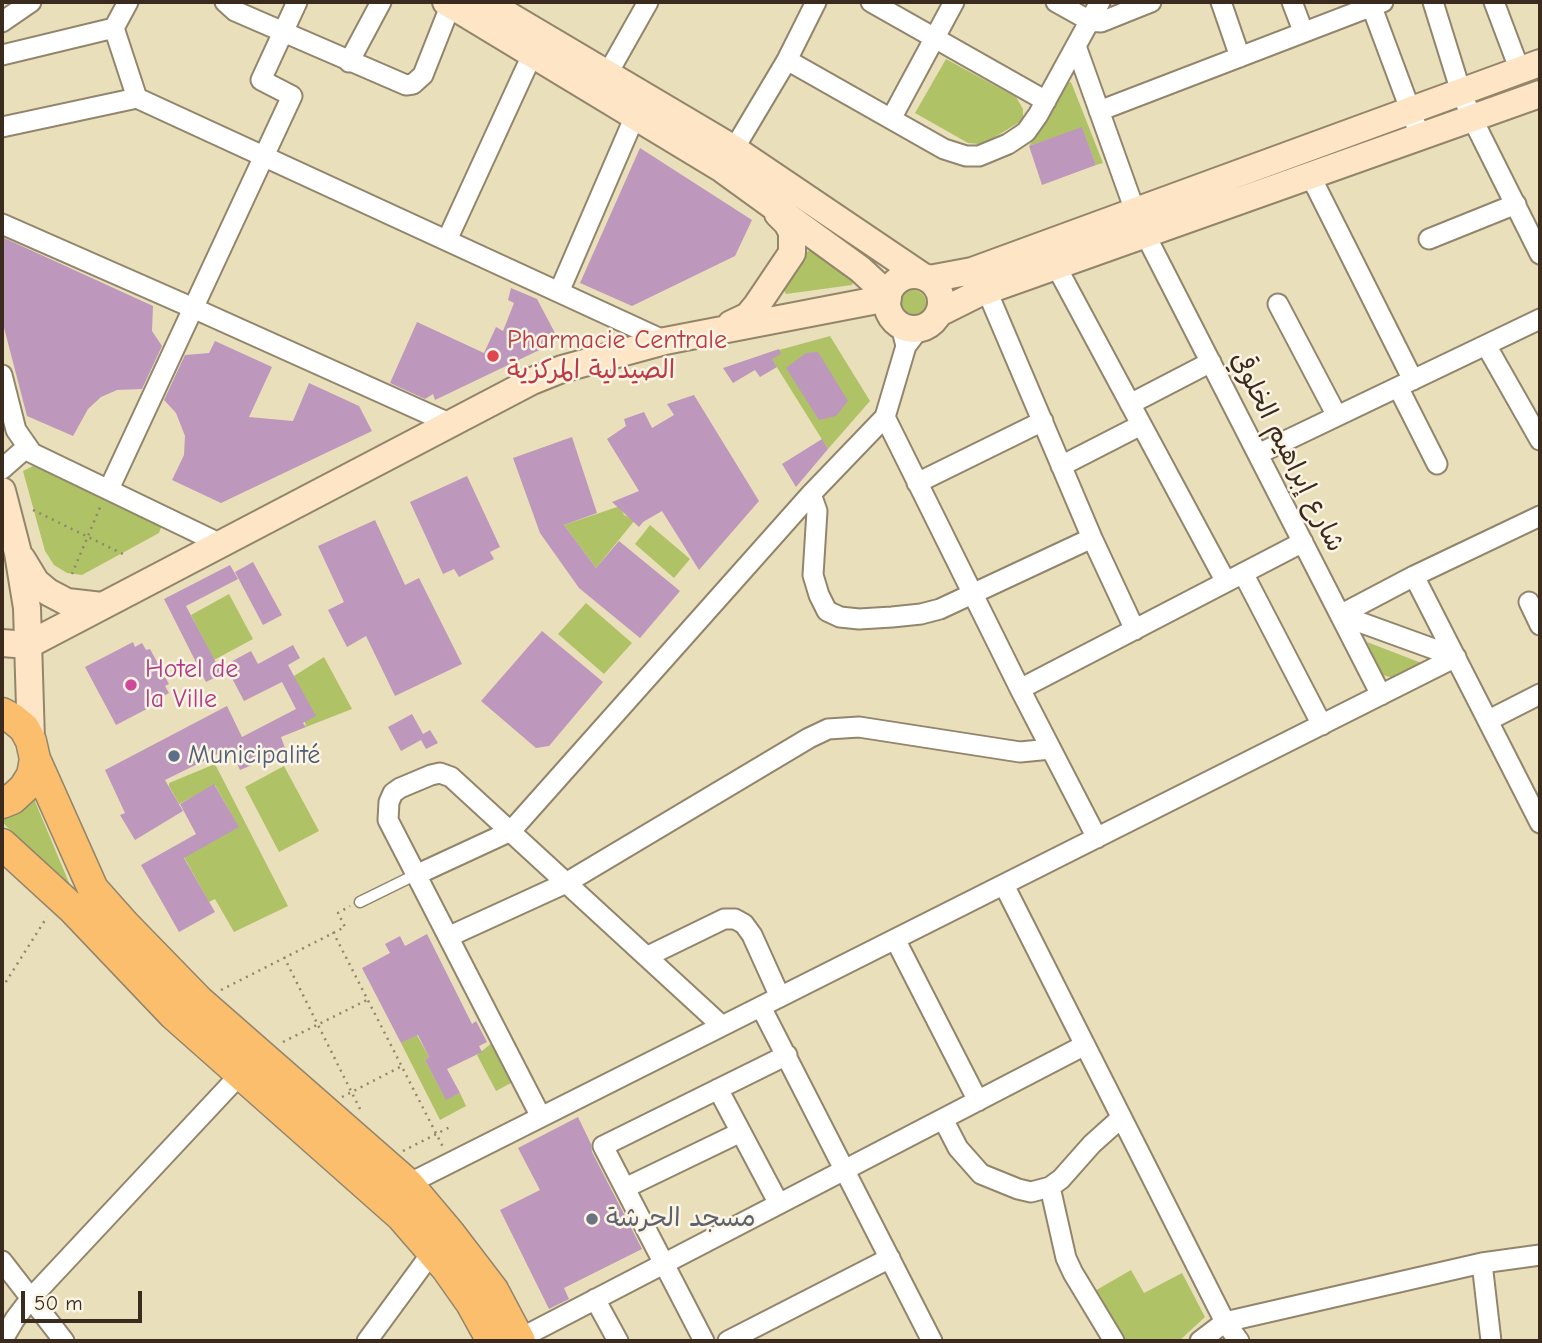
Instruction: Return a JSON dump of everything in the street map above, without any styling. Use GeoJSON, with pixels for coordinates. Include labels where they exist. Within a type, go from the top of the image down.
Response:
{"type":"FeatureCollection","features":[{"type":"Feature","properties":{"kind":"main road"},"geometry":{"type":"LineString","coordinates":[[450,3],[499,12],[608,73],[728,159],[934,284],[941,298],[905,318]]}},
{"type":"Feature","properties":{"kind":"main road"},"geometry":{"type":"LineString","coordinates":[[499,12],[531,55],[635,116],[728,159],[756,194],[788,223],[794,243],[792,253],[748,316],[717,330]]}},
{"type":"Feature","properties":{"kind":"main road"},"geometry":{"type":"LineString","coordinates":[[2,643],[28,645],[532,381],[562,369],[665,341],[823,312],[905,318],[1056,266],[1140,223],[1410,111],[1530,67]]}},
{"type":"Feature","properties":{"kind":"main road"},"geometry":{"type":"LineString","coordinates":[[905,318],[897,281],[905,277],[925,278],[972,271],[1310,176],[1540,94]]}},
{"type":"Feature","properties":{"kind":"main road"},"geometry":{"type":"LineString","coordinates":[[756,194],[860,270],[905,318]]}},
{"type":"Feature","properties":{"kind":"main road"},"geometry":{"type":"LineString","coordinates":[[2,491],[18,553],[27,608],[33,750],[32,775],[24,789],[2,803]]}},
{"type":"Feature","properties":{"kind":"main road"},"geometry":{"type":"LineString","coordinates":[[18,553],[36,582],[48,592],[67,601],[102,606]]}},
{"type":"Feature","properties":{"kind":"main road"},"geometry":{"type":"LineString","coordinates":[[2,713],[24,728],[33,750],[75,899],[174,1015],[258,1058]]}},
{"type":"Feature","properties":{"kind":"main road"},"geometry":{"type":"LineString","coordinates":[[2,844],[75,899],[125,925],[199,1001],[395,1191],[451,1235],[493,1290],[510,1341]]}},
{"type":"Feature","properties":{"kind":"main road"},"geometry":{"type":"LineString","coordinates":[[395,1191],[433,1251],[471,1303],[510,1341]]}},
{"type":"Feature","properties":{"kind":"street"},"geometry":{"type":"LineString","coordinates":[[2,22],[31,2]]}},
{"type":"Feature","properties":{"kind":"street"},"geometry":{"type":"LineString","coordinates":[[128,2],[114,28],[136,98]]}},
{"type":"Feature","properties":{"kind":"street"},"geometry":{"type":"LineString","coordinates":[[225,2],[235,11],[399,84],[413,84],[423,75],[450,3]]}},
{"type":"Feature","properties":{"kind":"street"},"geometry":{"type":"LineString","coordinates":[[108,489],[292,96],[261,80],[298,2]]}},
{"type":"Feature","properties":{"kind":"street"},"geometry":{"type":"LineString","coordinates":[[349,62],[381,2]]}},
{"type":"Feature","properties":{"kind":"street"},"geometry":{"type":"LineString","coordinates":[[608,73],[648,2]]}},
{"type":"Feature","properties":{"kind":"street"},"geometry":{"type":"LineString","coordinates":[[728,159],[787,60],[816,2]]}},
{"type":"Feature","properties":{"kind":"street"},"geometry":{"type":"LineString","coordinates":[[872,2],[1046,101]]}},
{"type":"Feature","properties":{"kind":"street"},"geometry":{"type":"LineString","coordinates":[[891,119],[954,2]]}},
{"type":"Feature","properties":{"kind":"street"},"geometry":{"type":"LineString","coordinates":[[1056,2],[1090,21],[1101,22],[1151,2]]}},
{"type":"Feature","properties":{"kind":"street"},"geometry":{"type":"LineString","coordinates":[[787,60],[944,149],[966,156],[979,156],[1008,144],[1026,132],[1101,2]]}},
{"type":"Feature","properties":{"kind":"street"},"geometry":{"type":"LineString","coordinates":[[1221,2],[1240,57]]}},
{"type":"Feature","properties":{"kind":"street"},"geometry":{"type":"LineString","coordinates":[[1292,2],[1303,32]]}},
{"type":"Feature","properties":{"kind":"street"},"geometry":{"type":"LineString","coordinates":[[1433,2],[1461,92],[1472,118],[1526,212],[1540,254]]}},
{"type":"Feature","properties":{"kind":"street"},"geometry":{"type":"LineString","coordinates":[[1494,2],[1530,67]]}},
{"type":"Feature","properties":{"kind":"street"},"geometry":{"type":"LineString","coordinates":[[1099,111],[1375,3],[1420,136]]}},
{"type":"Feature","properties":{"kind":"street"},"geometry":{"type":"LineString","coordinates":[[2,55],[114,28]]}},
{"type":"Feature","properties":{"kind":"street","name":"شارع إبراهيم الخلوقي"},"geometry":{"type":"LineString","coordinates":[[1076,46],[1140,223],[1381,695]]}},
{"type":"Feature","properties":{"kind":"street"},"geometry":{"type":"LineString","coordinates":[[447,240],[531,55]]}},
{"type":"Feature","properties":{"kind":"street"},"geometry":{"type":"LineString","coordinates":[[2,127],[136,98],[665,341]]}},
{"type":"Feature","properties":{"kind":"street"},"geometry":{"type":"LineString","coordinates":[[559,292],[635,116]]}},
{"type":"Feature","properties":{"kind":"street"},"geometry":{"type":"LineString","coordinates":[[1310,176],[1406,383],[1437,464]]}},
{"type":"Feature","properties":{"kind":"street"},"geometry":{"type":"LineString","coordinates":[[1429,239],[1526,212]]}},
{"type":"Feature","properties":{"kind":"street"},"geometry":{"type":"LineString","coordinates":[[2,224],[450,424]]}},
{"type":"Feature","properties":{"kind":"street"},"geometry":{"type":"LineString","coordinates":[[1056,266],[1141,425],[1322,725]]}},
{"type":"Feature","properties":{"kind":"street"},"geometry":{"type":"LineString","coordinates":[[987,291],[1092,538],[1135,630]]}},
{"type":"Feature","properties":{"kind":"street"},"geometry":{"type":"LineString","coordinates":[[1278,304],[1337,416]]}},
{"type":"Feature","properties":{"kind":"street"},"geometry":{"type":"LineString","coordinates":[[418,874],[511,831],[811,494],[885,417],[905,318]]}},
{"type":"Feature","properties":{"kind":"street"},"geometry":{"type":"LineString","coordinates":[[1258,454],[1540,319]]}},
{"type":"Feature","properties":{"kind":"street"},"geometry":{"type":"LineString","coordinates":[[1486,345],[1540,440]]}},
{"type":"Feature","properties":{"kind":"street"},"geometry":{"type":"LineString","coordinates":[[1130,404],[1211,362]]}},
{"type":"Feature","properties":{"kind":"street"},"geometry":{"type":"LineString","coordinates":[[2,375],[16,430],[32,453],[223,545]]}},
{"type":"Feature","properties":{"kind":"street"},"geometry":{"type":"LineString","coordinates":[[885,417],[1097,838]]}},
{"type":"Feature","properties":{"kind":"street"},"geometry":{"type":"LineString","coordinates":[[917,483],[1043,421]]}},
{"type":"Feature","properties":{"kind":"street"},"geometry":{"type":"LineString","coordinates":[[1061,466],[1141,425]]}},
{"type":"Feature","properties":{"kind":"street"},"geometry":{"type":"LineString","coordinates":[[2,469],[27,447]]}},
{"type":"Feature","properties":{"kind":"street"},"geometry":{"type":"LineString","coordinates":[[811,494],[817,512],[813,575],[827,611],[840,617],[859,619],[921,614],[940,609],[1092,538]]}},
{"type":"Feature","properties":{"kind":"street"},"geometry":{"type":"LineString","coordinates":[[1340,615],[1414,576],[1540,516]]}},
{"type":"Feature","properties":{"kind":"street"},"geometry":{"type":"LineString","coordinates":[[1020,689],[1303,542]]}},
{"type":"Feature","properties":{"kind":"street"},"geometry":{"type":"LineString","coordinates":[[1414,576],[1540,822]]}},
{"type":"Feature","properties":{"kind":"street"},"geometry":{"type":"LineString","coordinates":[[1529,602],[1540,625]]}},
{"type":"Feature","properties":{"kind":"street"},"geometry":{"type":"LineString","coordinates":[[1340,615],[1456,657]]}},
{"type":"Feature","properties":{"kind":"street"},"geometry":{"type":"LineString","coordinates":[[395,1191],[1456,657]]}},
{"type":"Feature","properties":{"kind":"street"},"geometry":{"type":"LineString","coordinates":[[1489,720],[1540,694]]}},
{"type":"Feature","properties":{"kind":"street"},"geometry":{"type":"LineString","coordinates":[[450,936],[566,883],[828,729],[859,727],[1020,752],[1051,749]]}},
{"type":"Feature","properties":{"kind":"street"},"geometry":{"type":"LineString","coordinates":[[541,1117],[388,820],[389,802],[400,788],[431,775],[445,774],[511,831],[722,1026]]}},
{"type":"Feature","properties":{"kind":"street"},"geometry":{"type":"LineString","coordinates":[[1004,885],[1225,1322],[1239,1341]]}},
{"type":"Feature","properties":{"kind":"street"},"geometry":{"type":"LineString","coordinates":[[648,956],[724,919],[735,919],[744,924],[752,935],[780,997]]}},
{"type":"Feature","properties":{"kind":"street"},"geometry":{"type":"LineString","coordinates":[[895,939],[978,1101]]}},
{"type":"Feature","properties":{"kind":"street"},"geometry":{"type":"LineString","coordinates":[[761,1007],[932,1341]]}},
{"type":"Feature","properties":{"kind":"street"},"geometry":{"type":"LineString","coordinates":[[510,1341],[1085,1045]]}},
{"type":"Feature","properties":{"kind":"street"},"geometry":{"type":"LineString","coordinates":[[705,1341],[603,1146],[787,1055]]}},
{"type":"Feature","properties":{"kind":"street"},"geometry":{"type":"LineString","coordinates":[[2,1341],[31,1298],[258,1058]]}},
{"type":"Feature","properties":{"kind":"street"},"geometry":{"type":"LineString","coordinates":[[718,1089],[779,1204]]}},
{"type":"Feature","properties":{"kind":"street"},"geometry":{"type":"LineString","coordinates":[[943,1119],[958,1148],[981,1174],[1031,1192],[1050,1187],[1121,1118]]}},
{"type":"Feature","properties":{"kind":"street"},"geometry":{"type":"LineString","coordinates":[[625,1188],[741,1132]]}},
{"type":"Feature","properties":{"kind":"street"},"geometry":{"type":"LineString","coordinates":[[1050,1187],[1066,1258],[1114,1341]]}},
{"type":"Feature","properties":{"kind":"street"},"geometry":{"type":"LineString","coordinates":[[367,1341],[433,1251]]}},
{"type":"Feature","properties":{"kind":"street"},"geometry":{"type":"LineString","coordinates":[[1200,1341],[1225,1322],[1482,1263],[1540,1255]]}},
{"type":"Feature","properties":{"kind":"street"},"geometry":{"type":"LineString","coordinates":[[728,1341],[890,1258]]}},
{"type":"Feature","properties":{"kind":"street"},"geometry":{"type":"LineString","coordinates":[[2,1261],[64,1341]]}},
{"type":"Feature","properties":{"kind":"street"},"geometry":{"type":"LineString","coordinates":[[1482,1263],[1491,1341]]}},
{"type":"Feature","properties":{"kind":"street"},"geometry":{"type":"LineString","coordinates":[[595,1299],[618,1341]]}},
{"type":"Feature","properties":{"kind":"lane"},"geometry":{"type":"LineString","coordinates":[[360,902],[418,874]]}},
{"type":"Feature","properties":{"kind":"path"},"geometry":{"type":"LineString","coordinates":[[72,574],[108,489]]}},
{"type":"Feature","properties":{"kind":"path"},"geometry":{"type":"LineString","coordinates":[[33,510],[123,554]]}},
{"type":"Feature","properties":{"kind":"path"},"geometry":{"type":"LineString","coordinates":[[2,988],[75,899]]}},
{"type":"Feature","properties":{"kind":"path"},"geometry":{"type":"LineString","coordinates":[[199,1001],[345,927],[338,913],[360,902]]}},
{"type":"Feature","properties":{"kind":"path"},"geometry":{"type":"LineString","coordinates":[[333,932],[451,1163]]}},
{"type":"Feature","properties":{"kind":"path"},"geometry":{"type":"LineString","coordinates":[[284,957],[365,1117]]}},
{"type":"Feature","properties":{"kind":"path"},"geometry":{"type":"LineString","coordinates":[[258,1058],[367,1000]]}},
{"type":"Feature","properties":{"kind":"path"},"geometry":{"type":"LineString","coordinates":[[338,1100],[402,1066]]}},
{"type":"Feature","properties":{"kind":"path"},"geometry":{"type":"LineString","coordinates":[[398,1154],[450,1127]]}},
{"type":"Feature","properties":{"kind":"green space"},"geometry":{"type":"Polygon","coordinates":[[[946,59],[1016,97],[1023,109],[1023,117],[1018,123],[979,144],[968,143],[915,113],[946,59]]]}},
{"type":"Feature","properties":{"kind":"green space"},"geometry":{"type":"Polygon","coordinates":[[[1071,82],[1103,163],[1096,165],[1082,128],[1029,146],[1071,82]]]}},
{"type":"Feature","properties":{"kind":"green space"},"geometry":{"type":"Polygon","coordinates":[[[812,250],[854,279],[852,285],[786,294],[783,289],[806,252],[812,250]]]}},
{"type":"Feature","properties":{"kind":"green space"},"geometry":{"type":"Polygon","coordinates":[[[913,290],[922,294],[926,303],[922,312],[913,316],[904,312],[900,303],[904,294],[913,290]]]}},
{"type":"Feature","properties":{"kind":"green space"},"geometry":{"type":"Polygon","coordinates":[[[830,336],[870,401],[828,449],[768,353],[830,336]]]}},
{"type":"Feature","properties":{"kind":"green space"},"geometry":{"type":"Polygon","coordinates":[[[33,466],[162,525],[159,533],[82,575],[67,573],[54,565],[45,551],[23,471],[33,466]]]}},
{"type":"Feature","properties":{"kind":"green space"},"geometry":{"type":"Polygon","coordinates":[[[620,506],[624,515],[635,520],[596,568],[564,525],[620,506]]]}},
{"type":"Feature","properties":{"kind":"green space"},"geometry":{"type":"Polygon","coordinates":[[[650,525],[690,559],[674,578],[635,544],[650,525]]]}},
{"type":"Feature","properties":{"kind":"green space"},"geometry":{"type":"Polygon","coordinates":[[[229,594],[253,639],[214,660],[191,615],[229,594]]]}},
{"type":"Feature","properties":{"kind":"green space"},"geometry":{"type":"Polygon","coordinates":[[[586,603],[632,643],[604,674],[558,634],[586,603]]]}},
{"type":"Feature","properties":{"kind":"green space"},"geometry":{"type":"Polygon","coordinates":[[[1367,642],[1424,664],[1396,679],[1383,675],[1367,642]]]}},
{"type":"Feature","properties":{"kind":"green space"},"geometry":{"type":"Polygon","coordinates":[[[324,657],[352,709],[306,727],[294,676],[324,657]]]}},
{"type":"Feature","properties":{"kind":"green space"},"geometry":{"type":"Polygon","coordinates":[[[215,764],[288,906],[234,932],[215,899],[209,902],[184,857],[238,826],[215,785],[179,804],[169,786],[169,783],[215,764]]]}},
{"type":"Feature","properties":{"kind":"green space"},"geometry":{"type":"Polygon","coordinates":[[[284,766],[319,831],[279,852],[245,787],[284,766]]]}},
{"type":"Feature","properties":{"kind":"green space"},"geometry":{"type":"Polygon","coordinates":[[[34,799],[70,885],[68,886],[2,822],[2,818],[10,816],[34,799]]]}},
{"type":"Feature","properties":{"kind":"green space"},"geometry":{"type":"Polygon","coordinates":[[[417,1035],[429,1057],[425,1060],[446,1099],[460,1093],[466,1106],[440,1120],[401,1043],[417,1035]]]}},
{"type":"Feature","properties":{"kind":"green space"},"geometry":{"type":"Polygon","coordinates":[[[493,1042],[513,1082],[496,1091],[477,1055],[493,1042]]]}},
{"type":"Feature","properties":{"kind":"green space"},"geometry":{"type":"Polygon","coordinates":[[[1131,1270],[1144,1293],[1182,1273],[1205,1317],[1179,1341],[1122,1341],[1093,1292],[1131,1270]]]}},
{"type":"Feature","properties":{"kind":"building"},"geometry":{"type":"Polygon","coordinates":[[[1082,127],[1096,165],[1042,185],[1029,146],[1082,127]]]}},
{"type":"Feature","properties":{"kind":"building"},"geometry":{"type":"Polygon","coordinates":[[[640,148],[752,220],[735,256],[632,306],[580,283],[640,148]]]}},
{"type":"Feature","properties":{"kind":"building"},"geometry":{"type":"Polygon","coordinates":[[[2,237],[153,306],[152,331],[162,346],[142,389],[117,390],[101,397],[88,409],[73,436],[27,416],[2,320],[2,237]]]}},
{"type":"Feature","properties":{"kind":"building"},"geometry":{"type":"Polygon","coordinates":[[[511,288],[537,299],[555,333],[549,338],[552,344],[435,400],[433,394],[425,399],[390,383],[417,322],[484,353],[496,327],[503,331],[514,303],[508,300],[511,288]]]}},
{"type":"Feature","properties":{"kind":"building"},"geometry":{"type":"Polygon","coordinates":[[[215,341],[272,367],[249,417],[293,421],[309,383],[359,406],[372,431],[221,503],[172,480],[184,455],[185,436],[176,413],[164,400],[185,355],[209,353],[215,341]]]}},
{"type":"Feature","properties":{"kind":"building"},"geometry":{"type":"Polygon","coordinates":[[[779,349],[781,354],[772,359],[777,367],[760,377],[755,370],[733,383],[723,368],[779,349]]]}},
{"type":"Feature","properties":{"kind":"building"},"geometry":{"type":"Polygon","coordinates":[[[818,352],[848,401],[836,416],[819,420],[786,368],[806,353],[818,352]]]}},
{"type":"Feature","properties":{"kind":"building"},"geometry":{"type":"Polygon","coordinates":[[[694,395],[759,501],[699,570],[662,511],[639,527],[612,502],[639,491],[607,439],[626,426],[624,419],[644,412],[652,428],[674,415],[667,404],[694,395]]]}},
{"type":"Feature","properties":{"kind":"building"},"geometry":{"type":"Polygon","coordinates":[[[572,437],[597,513],[564,525],[596,568],[619,541],[680,591],[640,638],[579,588],[540,533],[513,458],[572,437]]]}},
{"type":"Feature","properties":{"kind":"building"},"geometry":{"type":"Polygon","coordinates":[[[822,439],[828,449],[796,487],[782,464],[822,439]]]}},
{"type":"Feature","properties":{"kind":"building"},"geometry":{"type":"Polygon","coordinates":[[[467,476],[500,547],[490,552],[494,559],[459,577],[454,569],[443,574],[410,502],[467,476]]]}},
{"type":"Feature","properties":{"kind":"building"},"geometry":{"type":"Polygon","coordinates":[[[375,520],[405,585],[419,578],[462,664],[395,696],[366,636],[347,647],[328,610],[344,602],[318,546],[375,520]]]}},
{"type":"Feature","properties":{"kind":"building"},"geometry":{"type":"Polygon","coordinates":[[[253,562],[282,615],[263,625],[235,572],[253,562]]]}},
{"type":"Feature","properties":{"kind":"building"},"geometry":{"type":"Polygon","coordinates":[[[230,565],[238,579],[186,606],[222,674],[206,682],[164,599],[230,565]]]}},
{"type":"Feature","properties":{"kind":"building"},"geometry":{"type":"Polygon","coordinates":[[[542,631],[603,682],[549,746],[536,748],[481,701],[542,631]]]}},
{"type":"Feature","properties":{"kind":"building","name":"Hotel de la Ville"},"geometry":{"type":"Polygon","coordinates":[[[133,642],[135,647],[142,643],[146,650],[150,649],[169,684],[165,686],[169,693],[162,697],[164,700],[116,725],[85,667],[133,642]]]}},
{"type":"Feature","properties":{"kind":"building"},"geometry":{"type":"Polygon","coordinates":[[[293,645],[300,658],[288,665],[316,716],[303,723],[306,727],[281,737],[286,751],[240,770],[230,748],[165,780],[183,811],[135,840],[120,815],[125,813],[105,770],[227,706],[242,737],[296,709],[282,682],[244,701],[225,665],[251,651],[258,664],[293,645]]]}},
{"type":"Feature","properties":{"kind":"building"},"geometry":{"type":"Polygon","coordinates":[[[412,714],[423,734],[430,730],[438,743],[426,749],[421,740],[401,751],[388,727],[412,714]]]}},
{"type":"Feature","properties":{"kind":"building"},"geometry":{"type":"Polygon","coordinates":[[[214,784],[239,827],[184,858],[215,912],[179,932],[141,865],[196,834],[180,804],[214,784]]]}},
{"type":"Feature","properties":{"kind":"building"},"geometry":{"type":"Polygon","coordinates":[[[427,934],[472,1024],[476,1021],[487,1042],[479,1046],[482,1052],[447,1069],[460,1093],[446,1100],[425,1060],[429,1057],[418,1035],[401,1043],[362,968],[390,953],[385,944],[400,936],[405,946],[427,934]]]}},
{"type":"Feature","properties":{"kind":"building","name":"مسجد الحرشة"},"geometry":{"type":"Polygon","coordinates":[[[578,1117],[592,1152],[642,1249],[564,1288],[569,1299],[549,1309],[500,1210],[540,1190],[518,1148],[578,1117]]]}},
{"type":"Feature","properties":{"kind":"place","name":"Pharmacie Centrale الصيدلية المركزية"},"geometry":{"type":"Point","coordinates":[493,356]}},
{"type":"Feature","properties":{"kind":"place","name":"Hotel de la Ville"},"geometry":{"type":"Point","coordinates":[131,685]}},
{"type":"Feature","properties":{"kind":"place","name":"Municipalité"},"geometry":{"type":"Point","coordinates":[174,756]}},
{"type":"Feature","properties":{"kind":"place","name":"مسجد الحرشة"},"geometry":{"type":"Point","coordinates":[592,1219]}}]}
